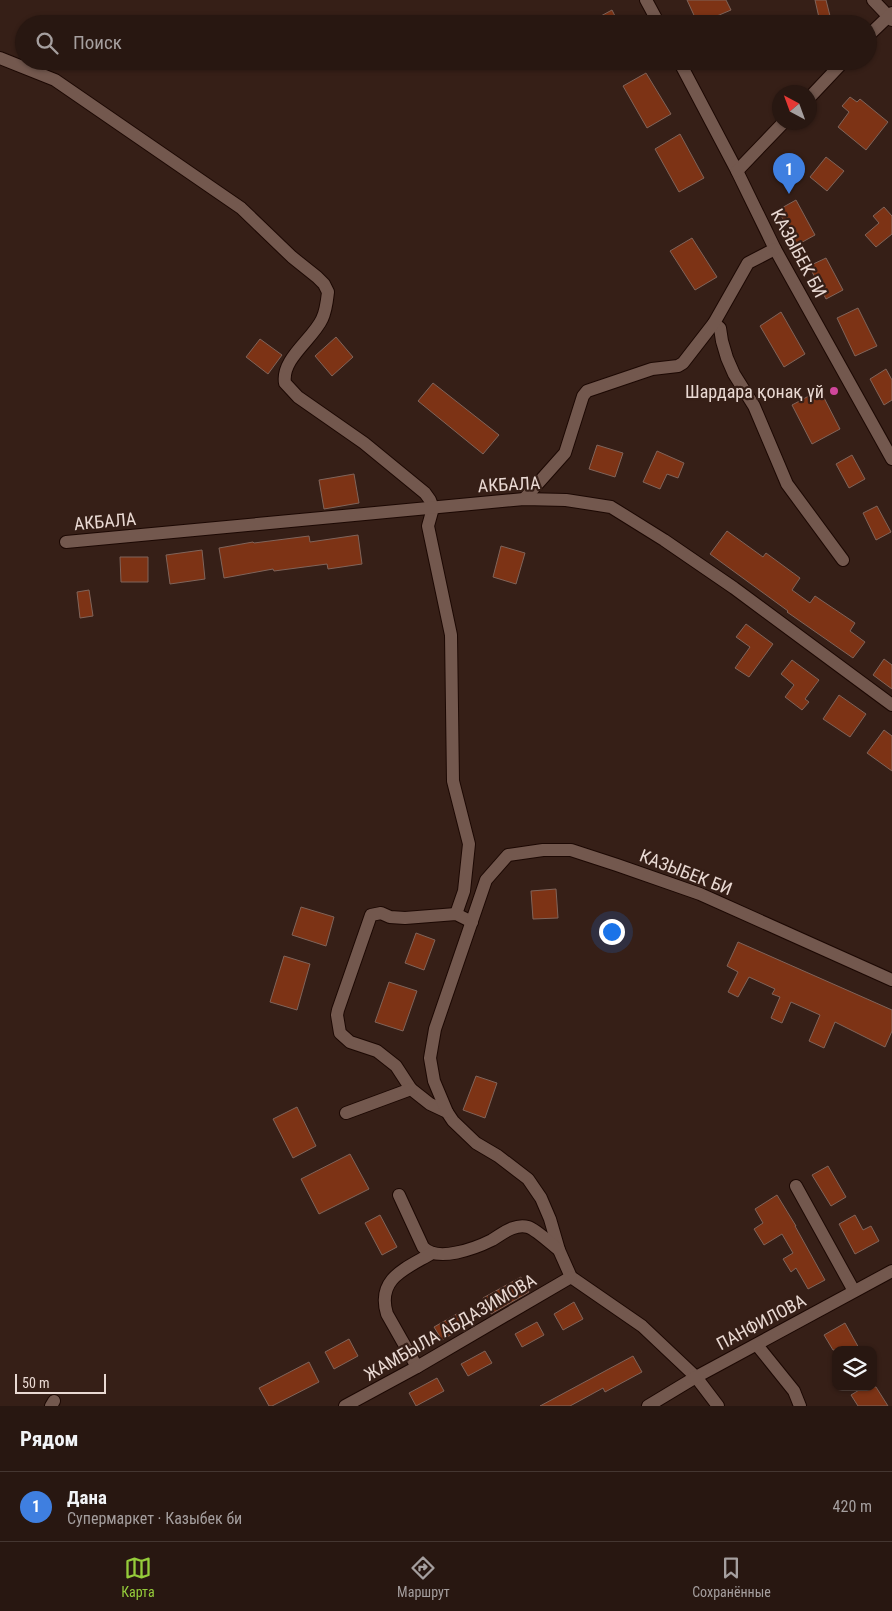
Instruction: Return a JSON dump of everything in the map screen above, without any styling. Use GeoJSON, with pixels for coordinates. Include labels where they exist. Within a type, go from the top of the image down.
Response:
{"type":"FeatureCollection","features":[{"type":"Feature","properties":{"kind":"street"},"geometry":{"type":"LineString","coordinates":[[646,0],[654,15]]}},
{"type":"Feature","properties":{"kind":"street"},"geometry":{"type":"LineString","coordinates":[[873,0],[891,16],[877,28]]}},
{"type":"Feature","properties":{"kind":"street"},"geometry":{"type":"LineString","coordinates":[[0,58],[15,64]]}},
{"type":"Feature","properties":{"kind":"street"},"geometry":{"type":"LineString","coordinates":[[30,70],[55,80],[241,208],[292,257],[324,284],[328,292],[322,320],[298,350],[286,370],[285,384],[298,397],[364,443],[425,493],[433,508],[428,526],[451,635],[453,781],[469,844],[464,890],[456,914]]}},
{"type":"Feature","properties":{"kind":"street","name":"КАЗЫБЕК БИ"},"geometry":{"type":"LineString","coordinates":[[684,70],[775,248],[892,459]]}},
{"type":"Feature","properties":{"kind":"street"},"geometry":{"type":"LineString","coordinates":[[817,90],[836,70]]}},
{"type":"Feature","properties":{"kind":"street"},"geometry":{"type":"LineString","coordinates":[[737,171],[776,130]]}},
{"type":"Feature","properties":{"kind":"street"},"geometry":{"type":"LineString","coordinates":[[524,499],[565,453],[583,396],[587,391],[652,369],[678,366],[683,363],[714,323],[748,263],[775,248]]}},
{"type":"Feature","properties":{"kind":"street"},"geometry":{"type":"LineString","coordinates":[[714,323],[720,328],[727,358],[734,374],[754,406],[788,484],[843,560]]}},
{"type":"Feature","properties":{"kind":"street","name":"АКБАЛА"},"geometry":{"type":"LineString","coordinates":[[66,542],[524,499],[566,500],[611,507],[664,540],[726,583],[892,705]]}},
{"type":"Feature","properties":{"kind":"street","name":"КАЗЫБЕК БИ"},"geometry":{"type":"LineString","coordinates":[[472,922],[486,880],[508,855],[543,850],[571,850],[700,894],[892,980]]}},
{"type":"Feature","properties":{"kind":"street"},"geometry":{"type":"LineString","coordinates":[[447,1112],[430,1104],[411,1090],[396,1066],[378,1051],[350,1042],[340,1033],[338,1010],[372,915],[382,913],[390,917],[405,918],[456,914],[472,922],[436,1029],[430,1058],[434,1081],[447,1112],[453,1121],[476,1143],[528,1178],[541,1198],[550,1218],[559,1250],[571,1277],[642,1326],[696,1377],[718,1406]]}},
{"type":"Feature","properties":{"kind":"street"},"geometry":{"type":"LineString","coordinates":[[346,1113],[411,1090]]}},
{"type":"Feature","properties":{"kind":"street"},"geometry":{"type":"LineString","coordinates":[[796,1186],[854,1291]]}},
{"type":"Feature","properties":{"kind":"street"},"geometry":{"type":"LineString","coordinates":[[399,1195],[423,1247],[432,1253],[457,1253],[492,1240],[504,1232],[521,1226],[529,1227],[559,1250]]}},
{"type":"Feature","properties":{"kind":"street"},"geometry":{"type":"LineString","coordinates":[[417,1367],[387,1314],[384,1306],[386,1287],[392,1277],[432,1253]]}},
{"type":"Feature","properties":{"kind":"street","name":"ПАНФИЛОВА"},"geometry":{"type":"LineString","coordinates":[[648,1406],[696,1377],[892,1271]]}},
{"type":"Feature","properties":{"kind":"street","name":"ЖАМБЫЛА АБДАЗИМОВА"},"geometry":{"type":"LineString","coordinates":[[345,1406],[417,1367],[571,1277]]}},
{"type":"Feature","properties":{"kind":"street"},"geometry":{"type":"LineString","coordinates":[[757,1345],[794,1391],[800,1406]]}},
{"type":"Feature","properties":{"kind":"building"},"geometry":{"type":"Polygon","coordinates":[[[687,0],[726,0],[731,10],[719,15],[694,15],[687,0]]]}},
{"type":"Feature","properties":{"kind":"building"},"geometry":{"type":"Polygon","coordinates":[[[815,0],[826,0],[830,15],[818,15],[815,0]]]}},
{"type":"Feature","properties":{"kind":"building"},"geometry":{"type":"Polygon","coordinates":[[[612,10],[614,15],[603,15],[612,10]]]}},
{"type":"Feature","properties":{"kind":"building"},"geometry":{"type":"Polygon","coordinates":[[[646,73],[671,114],[647,128],[623,86],[646,73]]]}},
{"type":"Feature","properties":{"kind":"building"},"geometry":{"type":"Polygon","coordinates":[[[850,97],[857,102],[860,99],[888,122],[866,150],[838,127],[849,112],[842,106],[850,97]]]}},
{"type":"Feature","properties":{"kind":"building"},"geometry":{"type":"Polygon","coordinates":[[[680,134],[704,178],[679,192],[655,149],[680,134]]]}},
{"type":"Feature","properties":{"kind":"building"},"geometry":{"type":"Polygon","coordinates":[[[826,157],[844,171],[827,191],[810,177],[826,157]]]}},
{"type":"Feature","properties":{"kind":"building"},"geometry":{"type":"Polygon","coordinates":[[[796,200],[815,235],[797,245],[778,210],[796,200]]]}},
{"type":"Feature","properties":{"kind":"building"},"geometry":{"type":"Polygon","coordinates":[[[884,207],[892,216],[892,234],[876,247],[865,235],[879,223],[873,216],[884,207]]]}},
{"type":"Feature","properties":{"kind":"building"},"geometry":{"type":"Polygon","coordinates":[[[692,238],[717,277],[695,290],[670,251],[692,238]]]}},
{"type":"Feature","properties":{"kind":"building"},"geometry":{"type":"Polygon","coordinates":[[[826,258],[843,290],[826,299],[809,266],[826,258]]]}},
{"type":"Feature","properties":{"kind":"building"},"geometry":{"type":"Polygon","coordinates":[[[858,308],[877,346],[855,356],[837,318],[858,308]]]}},
{"type":"Feature","properties":{"kind":"building"},"geometry":{"type":"Polygon","coordinates":[[[781,312],[805,354],[784,367],[760,326],[781,312]]]}},
{"type":"Feature","properties":{"kind":"building"},"geometry":{"type":"Polygon","coordinates":[[[336,337],[353,357],[332,376],[315,356],[336,337]]]}},
{"type":"Feature","properties":{"kind":"building"},"geometry":{"type":"Polygon","coordinates":[[[260,339],[282,355],[268,374],[246,357],[260,339]]]}},
{"type":"Feature","properties":{"kind":"building"},"geometry":{"type":"Polygon","coordinates":[[[886,369],[892,380],[892,400],[884,405],[870,379],[886,369]]]}},
{"type":"Feature","properties":{"kind":"building"},"geometry":{"type":"Polygon","coordinates":[[[433,383],[499,435],[483,454],[418,401],[433,383]]]}},
{"type":"Feature","properties":{"kind":"building"},"geometry":{"type":"Polygon","coordinates":[[[820,390],[840,429],[812,444],[792,405],[820,390]]]}},
{"type":"Feature","properties":{"kind":"building"},"geometry":{"type":"Polygon","coordinates":[[[597,445],[623,453],[615,477],[589,469],[597,445]]]}},
{"type":"Feature","properties":{"kind":"building"},"geometry":{"type":"Polygon","coordinates":[[[657,451],[684,463],[678,478],[667,474],[660,489],[643,482],[657,451]]]}},
{"type":"Feature","properties":{"kind":"building"},"geometry":{"type":"Polygon","coordinates":[[[852,455],[865,479],[849,488],[836,464],[852,455]]]}},
{"type":"Feature","properties":{"kind":"building"},"geometry":{"type":"Polygon","coordinates":[[[354,474],[359,503],[324,509],[319,480],[354,474]]]}},
{"type":"Feature","properties":{"kind":"building"},"geometry":{"type":"Polygon","coordinates":[[[877,506],[891,532],[876,540],[863,513],[877,506]]]}},
{"type":"Feature","properties":{"kind":"building"},"geometry":{"type":"Polygon","coordinates":[[[727,531],[763,557],[766,553],[800,578],[792,590],[810,603],[815,596],[855,623],[850,631],[865,642],[853,658],[787,612],[710,554],[727,531]]]}},
{"type":"Feature","properties":{"kind":"building"},"geometry":{"type":"Polygon","coordinates":[[[358,535],[362,564],[328,569],[327,564],[274,571],[273,569],[224,578],[219,548],[309,536],[310,542],[358,535]]]}},
{"type":"Feature","properties":{"kind":"building"},"geometry":{"type":"Polygon","coordinates":[[[501,546],[525,553],[516,584],[493,577],[501,546]]]}},
{"type":"Feature","properties":{"kind":"building"},"geometry":{"type":"Polygon","coordinates":[[[202,550],[205,579],[170,584],[166,555],[202,550]]]}},
{"type":"Feature","properties":{"kind":"building"},"geometry":{"type":"Polygon","coordinates":[[[120,557],[148,557],[148,582],[121,582],[120,557]]]}},
{"type":"Feature","properties":{"kind":"building"},"geometry":{"type":"Polygon","coordinates":[[[89,590],[93,616],[80,618],[77,592],[89,590]]]}},
{"type":"Feature","properties":{"kind":"building"},"geometry":{"type":"Polygon","coordinates":[[[746,624],[773,644],[749,677],[735,668],[750,647],[736,637],[746,624]]]}},
{"type":"Feature","properties":{"kind":"building"},"geometry":{"type":"Polygon","coordinates":[[[884,659],[892,665],[892,689],[873,675],[884,659]]]}},
{"type":"Feature","properties":{"kind":"building"},"geometry":{"type":"Polygon","coordinates":[[[792,660],[819,680],[805,699],[809,702],[802,710],[785,697],[794,685],[781,674],[792,660]]]}},
{"type":"Feature","properties":{"kind":"building"},"geometry":{"type":"Polygon","coordinates":[[[839,695],[866,714],[850,737],[823,719],[839,695]]]}},
{"type":"Feature","properties":{"kind":"building"},"geometry":{"type":"Polygon","coordinates":[[[884,730],[892,736],[892,771],[867,753],[884,730]]]}},
{"type":"Feature","properties":{"kind":"building"},"geometry":{"type":"Polygon","coordinates":[[[556,889],[558,918],[533,919],[531,891],[556,889]]]}},
{"type":"Feature","properties":{"kind":"building"},"geometry":{"type":"Polygon","coordinates":[[[301,907],[334,917],[326,946],[292,935],[301,907]]]}},
{"type":"Feature","properties":{"kind":"building"},"geometry":{"type":"Polygon","coordinates":[[[416,933],[435,940],[424,970],[405,963],[416,933]]]}},
{"type":"Feature","properties":{"kind":"building"},"geometry":{"type":"Polygon","coordinates":[[[738,942],[892,1010],[892,1031],[885,1047],[835,1022],[824,1048],[809,1041],[820,1015],[791,1002],[782,1023],[771,1018],[780,997],[772,994],[775,989],[749,977],[738,997],[728,992],[738,972],[727,966],[738,942]]]}},
{"type":"Feature","properties":{"kind":"building"},"geometry":{"type":"Polygon","coordinates":[[[284,956],[310,964],[297,1010],[270,1002],[284,956]]]}},
{"type":"Feature","properties":{"kind":"building"},"geometry":{"type":"Polygon","coordinates":[[[389,982],[417,991],[403,1031],[375,1022],[389,982]]]}},
{"type":"Feature","properties":{"kind":"building"},"geometry":{"type":"Polygon","coordinates":[[[476,1076],[497,1083],[485,1118],[463,1110],[476,1076]]]}},
{"type":"Feature","properties":{"kind":"building"},"geometry":{"type":"Polygon","coordinates":[[[297,1107],[316,1146],[293,1158],[273,1119],[297,1107]]]}},
{"type":"Feature","properties":{"kind":"building"},"geometry":{"type":"Polygon","coordinates":[[[350,1154],[369,1189],[319,1214],[301,1179],[350,1154]]]}},
{"type":"Feature","properties":{"kind":"building"},"geometry":{"type":"Polygon","coordinates":[[[828,1166],[846,1197],[831,1206],[812,1175],[828,1166]]]}},
{"type":"Feature","properties":{"kind":"building"},"geometry":{"type":"Polygon","coordinates":[[[777,1195],[825,1280],[808,1289],[796,1268],[791,1272],[783,1259],[793,1253],[782,1234],[764,1245],[754,1229],[763,1223],[755,1209],[777,1195]]]}},
{"type":"Feature","properties":{"kind":"building"},"geometry":{"type":"Polygon","coordinates":[[[380,1215],[397,1247],[382,1255],[365,1223],[380,1215]]]}},
{"type":"Feature","properties":{"kind":"building"},"geometry":{"type":"Polygon","coordinates":[[[855,1215],[863,1230],[871,1226],[879,1241],[855,1254],[839,1224],[855,1215]]]}},
{"type":"Feature","properties":{"kind":"building"},"geometry":{"type":"Polygon","coordinates":[[[521,1277],[529,1292],[491,1314],[483,1298],[521,1277]]]}},
{"type":"Feature","properties":{"kind":"building"},"geometry":{"type":"Polygon","coordinates":[[[574,1302],[583,1319],[563,1330],[554,1314],[574,1302]]]}},
{"type":"Feature","properties":{"kind":"building"},"geometry":{"type":"Polygon","coordinates":[[[462,1311],[470,1324],[442,1340],[434,1327],[462,1311]]]}},
{"type":"Feature","properties":{"kind":"building"},"geometry":{"type":"Polygon","coordinates":[[[537,1322],[544,1335],[522,1347],[515,1334],[537,1322]]]}},
{"type":"Feature","properties":{"kind":"building"},"geometry":{"type":"Polygon","coordinates":[[[845,1323],[858,1346],[832,1346],[832,1348],[824,1335],[845,1323]]]}},
{"type":"Feature","properties":{"kind":"building"},"geometry":{"type":"Polygon","coordinates":[[[349,1339],[358,1356],[334,1369],[325,1352],[349,1339]]]}},
{"type":"Feature","properties":{"kind":"building"},"geometry":{"type":"Polygon","coordinates":[[[485,1351],[492,1363],[468,1376],[461,1364],[485,1351]]]}},
{"type":"Feature","properties":{"kind":"building"},"geometry":{"type":"Polygon","coordinates":[[[633,1356],[642,1372],[605,1392],[603,1388],[570,1406],[540,1406],[633,1356]]]}},
{"type":"Feature","properties":{"kind":"building"},"geometry":{"type":"Polygon","coordinates":[[[309,1362],[319,1382],[269,1406],[259,1388],[309,1362]]]}},
{"type":"Feature","properties":{"kind":"building"},"geometry":{"type":"Polygon","coordinates":[[[437,1378],[444,1391],[416,1406],[409,1393],[437,1378]]]}},
{"type":"Feature","properties":{"kind":"building"},"geometry":{"type":"Polygon","coordinates":[[[877,1389],[888,1406],[858,1406],[851,1395],[858,1391],[877,1391],[877,1389]]]}},
{"type":"Feature","properties":{"kind":"place","name":"Дана"},"geometry":{"type":"Point","coordinates":[789,194]}},
{"type":"Feature","properties":{"kind":"place","name":"Шардара қонақ үй"},"geometry":{"type":"Point","coordinates":[834,391]}}]}
